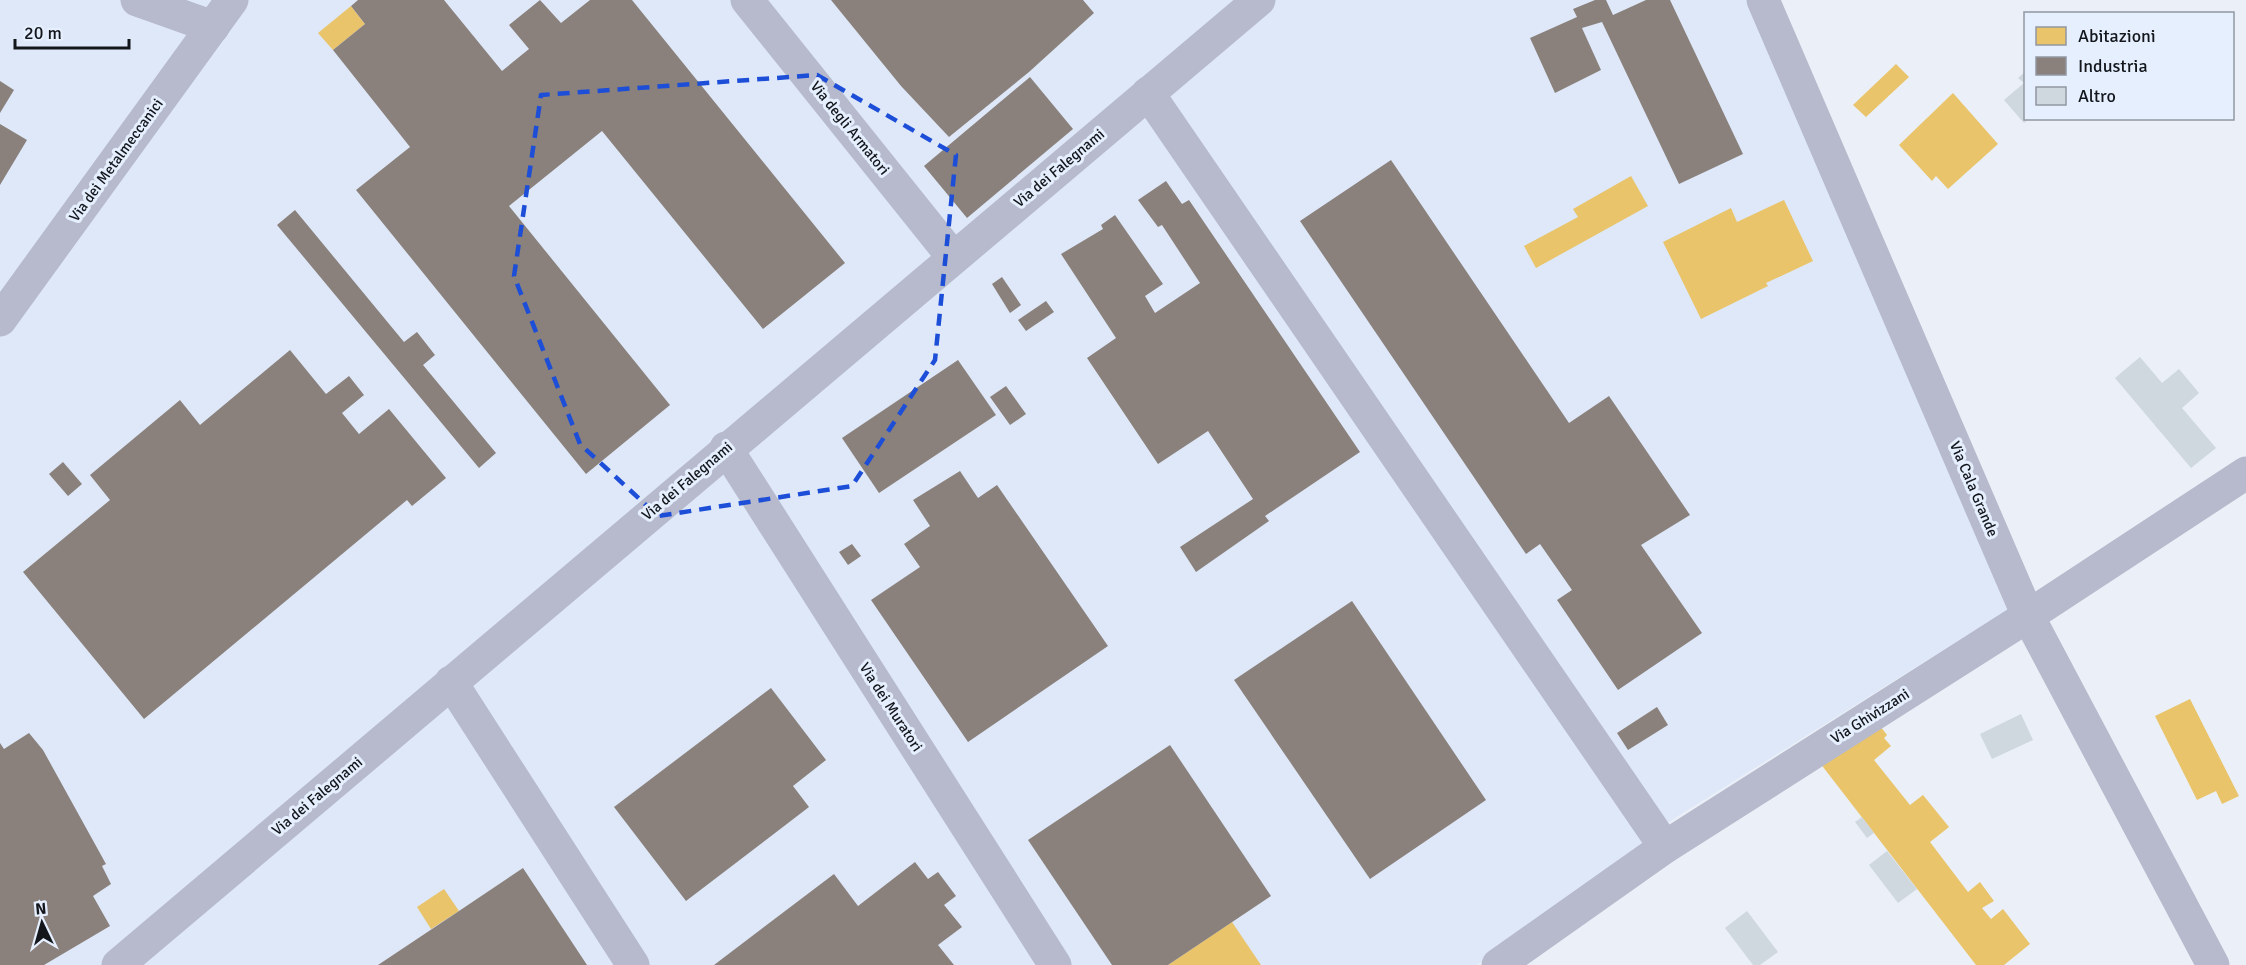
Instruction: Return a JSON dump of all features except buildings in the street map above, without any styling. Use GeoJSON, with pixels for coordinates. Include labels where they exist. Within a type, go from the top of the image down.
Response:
{"type":"FeatureCollection","features":[{"type":"Feature","properties":{"kind":"street"},"geometry":{"type":"LineString","coordinates":[[137,0],[213,27]]}},
{"type":"Feature","properties":{"kind":"street","name":"Via dei Metalmeccanici"},"geometry":{"type":"LineString","coordinates":[[0,320],[232,0]]}},
{"type":"Feature","properties":{"kind":"street","name":"Via degli Armatori"},"geometry":{"type":"LineString","coordinates":[[747,0],[954,257]]}},
{"type":"Feature","properties":{"kind":"street","name":"Via dei Falegnami"},"geometry":{"type":"LineString","coordinates":[[118,965],[726,448],[1259,0]]}},
{"type":"Feature","properties":{"kind":"street","name":"Via Cala Grande"},"geometry":{"type":"LineString","coordinates":[[1763,0],[2028,616],[2213,965]]}},
{"type":"Feature","properties":{"kind":"street"},"geometry":{"type":"LineString","coordinates":[[1148,93],[1665,847]]}},
{"type":"Feature","properties":{"kind":"street","name":"Via dei Muratori"},"geometry":{"type":"LineString","coordinates":[[726,448],[1055,965]]}},
{"type":"Feature","properties":{"kind":"street","name":"Via Ghivizzani"},"geometry":{"type":"LineString","coordinates":[[1498,965],[1665,847],[2028,616],[2246,473]]}},
{"type":"Feature","properties":{"kind":"street"},"geometry":{"type":"LineString","coordinates":[[451,682],[633,965]]}},
{"type":"Feature","properties":{"kind":"highlighted area"},"geometry":{"type":"Polygon","coordinates":[[[817,75],[956,155],[935,360],[852,486],[658,516],[580,444],[514,276],[541,95],[817,75]]]}},
{"type":"Feature","properties":{"kind":"shaded area"},"geometry":{"type":"Polygon","coordinates":[[[0,0],[1753,0],[2007,610],[1675,818],[1477,965],[0,965],[0,0]]]}}]}
